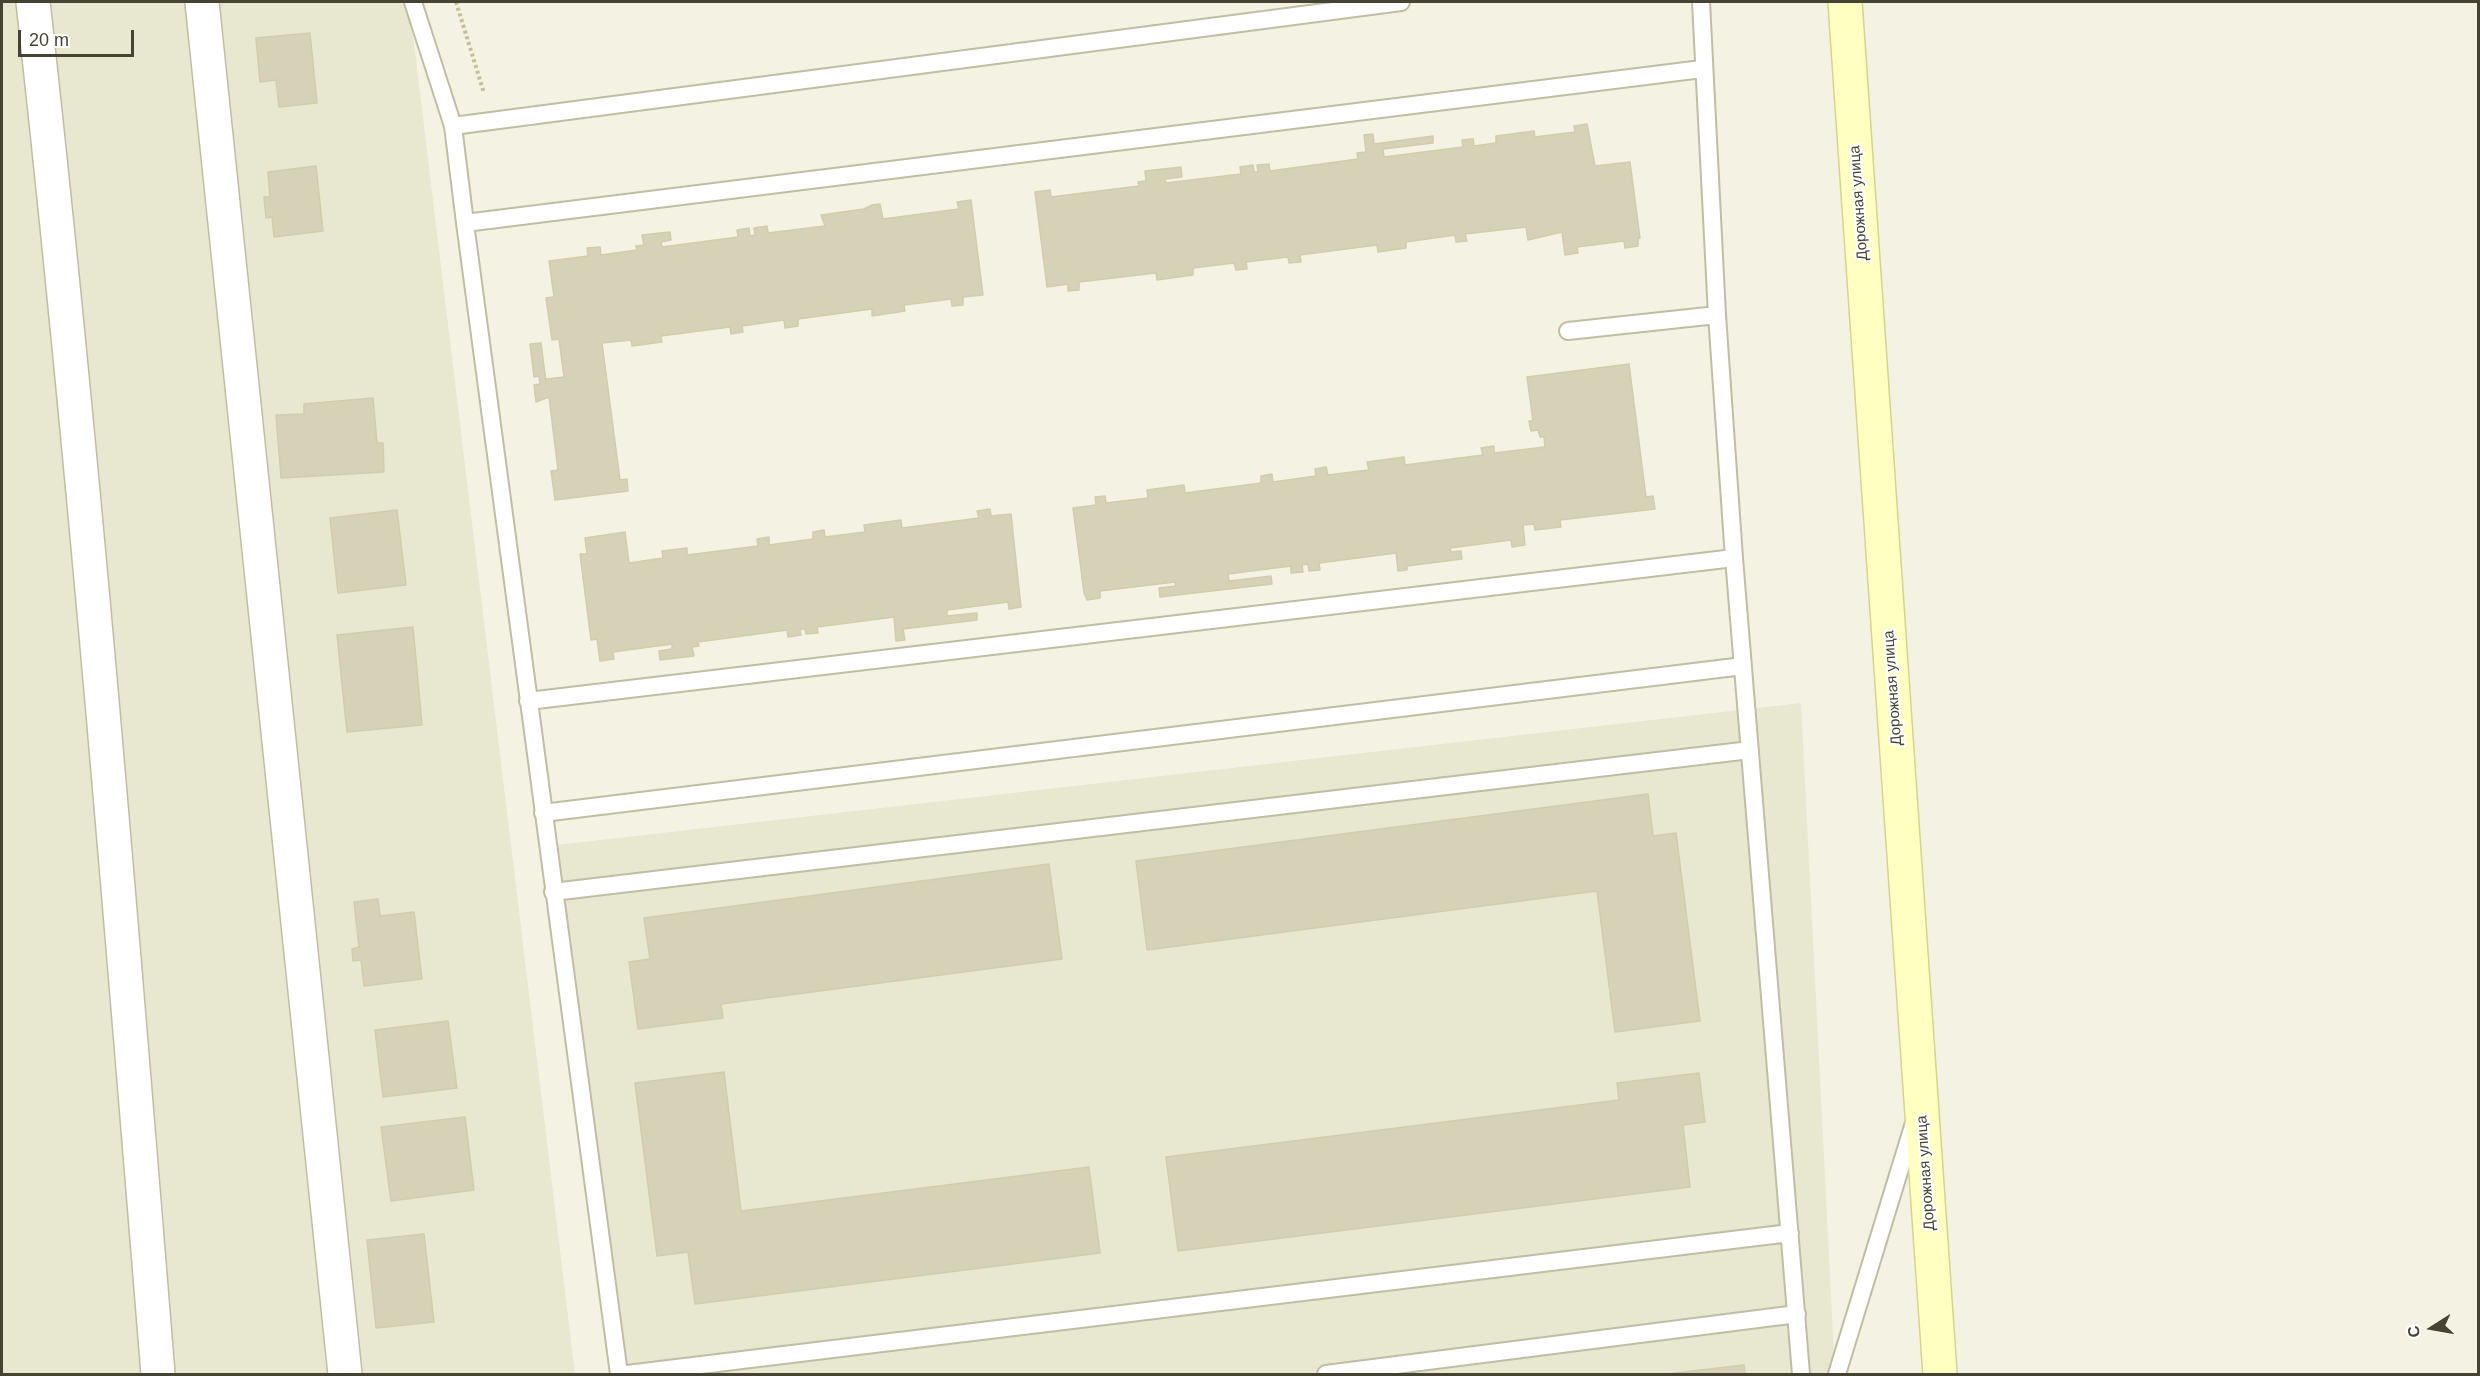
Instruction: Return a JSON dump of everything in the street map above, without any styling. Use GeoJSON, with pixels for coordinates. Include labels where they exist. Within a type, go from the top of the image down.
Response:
{"type":"FeatureCollection","features":[{"type":"Feature","properties":{"kind":"main road","name":"Дорожная улица"},"geometry":{"type":"LineString","coordinates":[[1845,2],[1940,1374]]}},
{"type":"Feature","properties":{"kind":"street"},"geometry":{"type":"LineString","coordinates":[[33,2],[65,300],[124,951],[158,1374]]}},
{"type":"Feature","properties":{"kind":"street"},"geometry":{"type":"LineString","coordinates":[[202,2],[345,1374]]}},
{"type":"Feature","properties":{"kind":"lane"},"geometry":{"type":"LineString","coordinates":[[413,2],[453,126],[553,892],[619,1374]]}},
{"type":"Feature","properties":{"kind":"lane"},"geometry":{"type":"LineString","coordinates":[[453,126],[1401,2]]}},
{"type":"Feature","properties":{"kind":"lane"},"geometry":{"type":"LineString","coordinates":[[1701,2],[1702,69],[1734,558],[1801,1374]]}},
{"type":"Feature","properties":{"kind":"lane"},"geometry":{"type":"LineString","coordinates":[[465,223],[1702,69]]}},
{"type":"Feature","properties":{"kind":"lane"},"geometry":{"type":"LineString","coordinates":[[1568,331],[1717,315]]}},
{"type":"Feature","properties":{"kind":"lane"},"geometry":{"type":"LineString","coordinates":[[528,701],[1734,558]]}},
{"type":"Feature","properties":{"kind":"lane"},"geometry":{"type":"LineString","coordinates":[[543,813],[1743,666]]}},
{"type":"Feature","properties":{"kind":"lane"},"geometry":{"type":"LineString","coordinates":[[553,892],[1750,750]]}},
{"type":"Feature","properties":{"kind":"lane"},"geometry":{"type":"LineString","coordinates":[[1837,1374],[1921,1099]]}},
{"type":"Feature","properties":{"kind":"lane"},"geometry":{"type":"LineString","coordinates":[[627,1374],[1790,1233]]}},
{"type":"Feature","properties":{"kind":"lane"},"geometry":{"type":"LineString","coordinates":[[1326,1374],[1797,1314]]}},
{"type":"Feature","properties":{"kind":"path"},"geometry":{"type":"LineString","coordinates":[[456,2],[493,121]]}},
{"type":"Feature","properties":{"kind":"shaded area"},"geometry":{"type":"Polygon","coordinates":[[[2,2],[409,2],[575,1374],[2,1374],[2,2]]]}},
{"type":"Feature","properties":{"kind":"shaded area"},"geometry":{"type":"Polygon","coordinates":[[[1801,703],[1835,1374],[610,1374],[548,846],[1801,703]]]}},
{"type":"Feature","properties":{"kind":"building"},"geometry":{"type":"Polygon","coordinates":[[[310,33],[317,103],[279,107],[276,80],[260,82],[256,38],[310,33]]]}},
{"type":"Feature","properties":{"kind":"building"},"geometry":{"type":"Polygon","coordinates":[[[1587,124],[1595,166],[1630,162],[1640,238],[1638,246],[1625,248],[1624,241],[1577,247],[1578,253],[1565,255],[1562,232],[1528,240],[1526,227],[1465,234],[1467,241],[1456,242],[1455,235],[1406,242],[1406,248],[1378,252],[1377,245],[1300,255],[1301,262],[1289,263],[1288,257],[1246,262],[1247,269],[1236,270],[1234,263],[1193,268],[1193,275],[1157,280],[1156,273],[1079,282],[1079,290],[1068,291],[1068,284],[1047,287],[1035,192],[1050,190],[1051,197],[1139,186],[1138,182],[1146,181],[1145,171],[1181,167],[1182,177],[1165,179],[1166,183],[1241,174],[1240,167],[1253,165],[1254,172],[1258,172],[1257,165],[1269,164],[1270,171],[1358,159],[1357,153],[1366,152],[1364,135],[1373,134],[1374,144],[1433,136],[1433,143],[1383,149],[1384,157],[1463,147],[1462,140],[1473,139],[1474,146],[1496,143],[1496,136],[1534,131],[1535,137],[1575,132],[1574,126],[1587,124]]]}},
{"type":"Feature","properties":{"kind":"building"},"geometry":{"type":"Polygon","coordinates":[[[316,166],[323,231],[274,237],[272,217],[266,218],[264,197],[270,197],[268,172],[316,166]]]}},
{"type":"Feature","properties":{"kind":"building"},"geometry":{"type":"Polygon","coordinates":[[[971,200],[983,295],[963,297],[963,305],[952,306],[951,299],[904,305],[905,311],[872,316],[872,309],[798,319],[798,326],[785,328],[784,320],[742,326],[743,332],[731,334],[730,327],[661,336],[662,342],[632,346],[631,340],[602,343],[620,480],[627,479],[628,491],[555,500],[551,471],[558,470],[549,397],[536,402],[534,385],[540,384],[539,376],[534,377],[530,344],[541,343],[546,382],[547,379],[564,377],[559,339],[552,340],[546,298],[554,297],[549,261],[588,256],[587,248],[600,247],[601,255],[637,250],[636,246],[644,245],[642,235],[670,232],[671,240],[661,242],[662,247],[738,237],[737,230],[749,228],[750,236],[755,235],[754,228],[767,226],[768,233],[825,226],[821,215],[864,209],[872,205],[880,204],[883,219],[959,209],[957,202],[971,200]]]}},
{"type":"Feature","properties":{"kind":"building"},"geometry":{"type":"Polygon","coordinates":[[[1629,364],[1646,497],[1653,496],[1655,509],[1560,520],[1561,527],[1535,530],[1534,524],[1523,525],[1525,545],[1512,547],[1511,540],[1450,548],[1451,552],[1461,551],[1462,559],[1407,566],[1407,570],[1398,571],[1396,553],[1319,563],[1320,570],[1309,571],[1308,564],[1302,565],[1303,572],[1291,573],[1291,566],[1228,574],[1229,581],[1271,576],[1272,584],[1160,597],[1159,588],[1176,586],[1175,582],[1100,591],[1100,598],[1087,600],[1084,593],[1073,508],[1096,505],[1095,497],[1105,496],[1106,503],[1148,498],[1147,490],[1184,485],[1185,493],[1261,483],[1261,476],[1272,474],[1273,482],[1316,476],[1315,469],[1326,467],[1328,475],[1369,470],[1367,462],[1404,457],[1405,465],[1483,455],[1481,448],[1494,446],[1494,453],[1545,447],[1544,437],[1540,437],[1538,430],[1531,431],[1529,421],[1533,421],[1527,377],[1629,364]]]}},
{"type":"Feature","properties":{"kind":"building"},"geometry":{"type":"Polygon","coordinates":[[[373,398],[377,443],[383,443],[384,472],[281,478],[276,415],[304,414],[304,404],[373,398]]]}},
{"type":"Feature","properties":{"kind":"building"},"geometry":{"type":"Polygon","coordinates":[[[990,509],[991,516],[1011,514],[1021,607],[1009,609],[1008,602],[947,610],[947,616],[977,613],[977,620],[903,629],[905,640],[896,641],[894,617],[817,627],[818,633],[806,634],[805,629],[800,629],[801,635],[788,637],[787,630],[698,642],[699,646],[692,647],[694,656],[660,660],[659,651],[672,649],[672,644],[613,652],[614,659],[600,661],[597,639],[591,640],[580,554],[587,554],[585,538],[625,532],[629,563],[663,558],[662,551],[687,548],[687,555],[758,546],[757,539],[769,537],[769,545],[813,539],[813,532],[824,530],[825,537],[865,532],[864,525],[901,520],[902,528],[979,518],[977,511],[990,509]]]}},
{"type":"Feature","properties":{"kind":"building"},"geometry":{"type":"Polygon","coordinates":[[[397,510],[406,585],[338,593],[330,518],[397,510]]]}},
{"type":"Feature","properties":{"kind":"building"},"geometry":{"type":"Polygon","coordinates":[[[413,627],[422,725],[347,732],[337,635],[413,627]]]}},
{"type":"Feature","properties":{"kind":"building"},"geometry":{"type":"Polygon","coordinates":[[[1648,794],[1653,836],[1676,833],[1700,1021],[1615,1032],[1597,891],[1147,950],[1136,861],[1648,794]]]}},
{"type":"Feature","properties":{"kind":"building"},"geometry":{"type":"Polygon","coordinates":[[[1049,864],[1062,959],[721,1004],[723,1018],[638,1029],[629,962],[650,959],[644,918],[1049,864]]]}},
{"type":"Feature","properties":{"kind":"building"},"geometry":{"type":"Polygon","coordinates":[[[378,899],[380,916],[414,912],[422,979],[364,986],[361,960],[353,961],[352,949],[359,947],[354,902],[378,899]]]}},
{"type":"Feature","properties":{"kind":"building"},"geometry":{"type":"Polygon","coordinates":[[[448,1021],[457,1088],[383,1097],[375,1030],[448,1021]]]}},
{"type":"Feature","properties":{"kind":"building"},"geometry":{"type":"Polygon","coordinates":[[[724,1072],[741,1211],[1089,1167],[1100,1253],[695,1304],[688,1252],[657,1256],[635,1083],[724,1072]]]}},
{"type":"Feature","properties":{"kind":"building"},"geometry":{"type":"Polygon","coordinates":[[[1699,1073],[1705,1122],[1683,1125],[1690,1187],[1178,1251],[1166,1157],[1619,1100],[1617,1083],[1699,1073]]]}},
{"type":"Feature","properties":{"kind":"building"},"geometry":{"type":"Polygon","coordinates":[[[465,1117],[474,1190],[391,1201],[381,1127],[465,1117]]]}},
{"type":"Feature","properties":{"kind":"building"},"geometry":{"type":"Polygon","coordinates":[[[424,1234],[434,1322],[376,1328],[367,1240],[424,1234]]]}},
{"type":"Feature","properties":{"kind":"building"},"geometry":{"type":"Polygon","coordinates":[[[1744,1365],[1745,1374],[1667,1374],[1744,1365]]]}}]}
